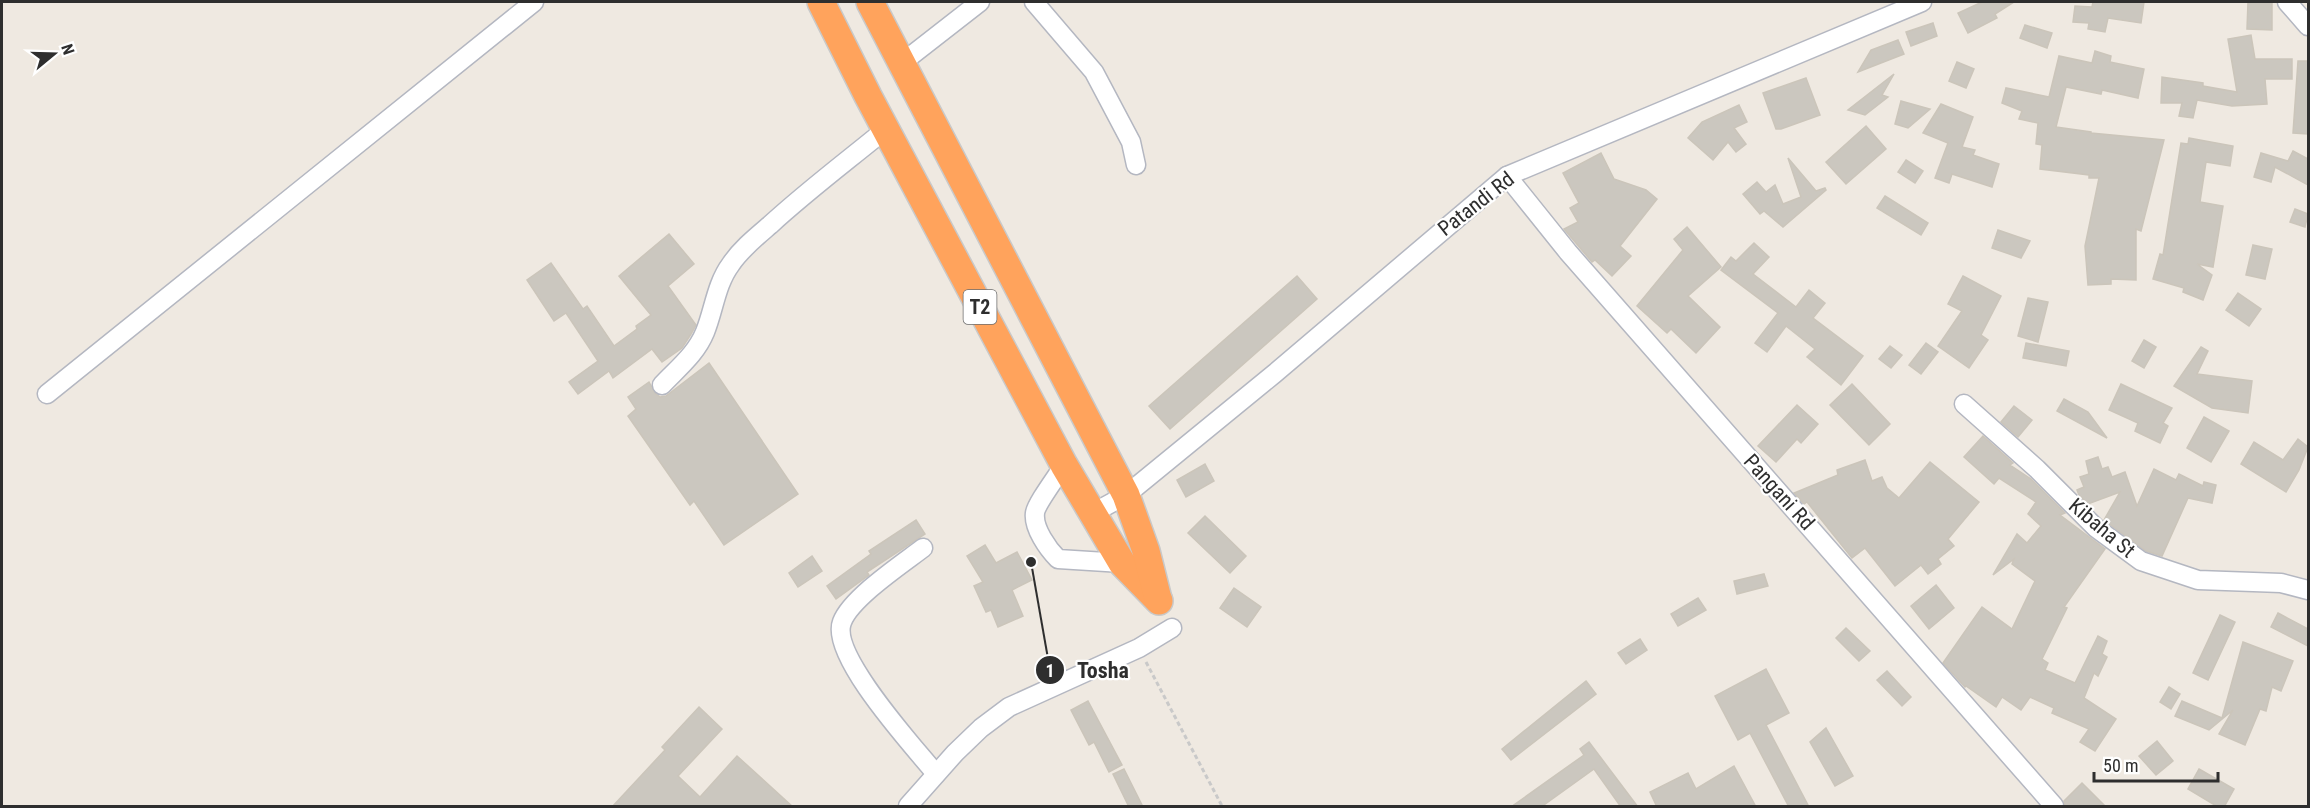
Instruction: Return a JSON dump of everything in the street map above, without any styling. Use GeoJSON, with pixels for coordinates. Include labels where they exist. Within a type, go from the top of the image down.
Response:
{"type":"FeatureCollection","features":[{"type":"Feature","properties":{"kind":"highway","name":"T2"},"geometry":{"type":"LineString","coordinates":[[821,2],[1064,465],[1122,563],[1159,601],[1146,551],[1126,495],[870,2]]}},
{"type":"Feature","properties":{"kind":"street"},"geometry":{"type":"LineString","coordinates":[[47,394],[534,2]]}},
{"type":"Feature","properties":{"kind":"street"},"geometry":{"type":"LineString","coordinates":[[903,62],[980,2]]}},
{"type":"Feature","properties":{"kind":"street"},"geometry":{"type":"LineString","coordinates":[[1034,2],[1094,72],[1131,142],[1136,165]]}},
{"type":"Feature","properties":{"kind":"street","name":"Patandi Rd"},"geometry":{"type":"LineString","coordinates":[[1093,513],[1126,495],[1274,374],[1507,176],[1922,2]]}},
{"type":"Feature","properties":{"kind":"street"},"geometry":{"type":"LineString","coordinates":[[2287,2],[2308,26]]}},
{"type":"Feature","properties":{"kind":"street"},"geometry":{"type":"LineString","coordinates":[[662,384],[690,357],[698,345],[720,284],[730,265],[743,249],[794,203],[886,129]]}},
{"type":"Feature","properties":{"kind":"street","name":"Pangani Rd"},"geometry":{"type":"LineString","coordinates":[[1507,176],[1568,252],[2054,807]]}},
{"type":"Feature","properties":{"kind":"street","name":"Kibaha St"},"geometry":{"type":"LineString","coordinates":[[1964,404],[2037,469],[2096,528],[2141,561],[2198,580],[2280,583],[2308,590]]}},
{"type":"Feature","properties":{"kind":"street"},"geometry":{"type":"LineString","coordinates":[[1064,465],[1035,512],[1035,521],[1049,550],[1058,559],[1122,563]]}},
{"type":"Feature","properties":{"kind":"street"},"geometry":{"type":"LineString","coordinates":[[923,548],[872,588],[848,612],[841,623],[841,634],[850,661],[873,697],[936,774]]}},
{"type":"Feature","properties":{"kind":"street"},"geometry":{"type":"LineString","coordinates":[[908,807],[954,753],[981,728],[1009,707],[1139,648],[1172,628]]}},
{"type":"Feature","properties":{"kind":"path"},"geometry":{"type":"LineString","coordinates":[[1139,648],[1221,807]]}},
{"type":"Feature","properties":{"kind":"building"},"geometry":{"type":"Polygon","coordinates":[[[1982,2],[2014,2],[1995,14],[1997,18],[1968,33],[1958,13],[1982,2]]]}},
{"type":"Feature","properties":{"kind":"building"},"geometry":{"type":"Polygon","coordinates":[[[2093,2],[2144,2],[2141,23],[2108,18],[2105,32],[2088,29],[2089,23],[2073,22],[2075,6],[2092,7],[2093,2]]]}},
{"type":"Feature","properties":{"kind":"building"},"geometry":{"type":"Polygon","coordinates":[[[2248,2],[2272,2],[2272,30],[2247,29],[2248,2]]]}},
{"type":"Feature","properties":{"kind":"building"},"geometry":{"type":"Polygon","coordinates":[[[1933,23],[1937,36],[1911,46],[1906,32],[1933,23]]]}},
{"type":"Feature","properties":{"kind":"building"},"geometry":{"type":"Polygon","coordinates":[[[2025,25],[2052,33],[2047,48],[2020,38],[2025,25]]]}},
{"type":"Feature","properties":{"kind":"building"},"geometry":{"type":"Polygon","coordinates":[[[2251,35],[2255,59],[2292,59],[2292,79],[2265,79],[2267,104],[2232,106],[2197,100],[2193,118],[2179,116],[2182,103],[2161,103],[2162,77],[2203,83],[2203,86],[2237,92],[2228,39],[2251,35]]]}},
{"type":"Feature","properties":{"kind":"building"},"geometry":{"type":"Polygon","coordinates":[[[1898,40],[1904,54],[1858,72],[1871,50],[1898,40]]]}},
{"type":"Feature","properties":{"kind":"building"},"geometry":{"type":"Polygon","coordinates":[[[2095,51],[2111,56],[2110,62],[2144,69],[2138,98],[2102,90],[2101,94],[2066,87],[2056,127],[2164,140],[2141,231],[2136,229],[2136,280],[2111,279],[2111,284],[2088,285],[2085,246],[2099,178],[2040,169],[2042,145],[2036,144],[2038,123],[2019,119],[2022,111],[2002,103],[2006,88],[2049,97],[2059,56],[2092,63],[2095,51]]]}},
{"type":"Feature","properties":{"kind":"building"},"geometry":{"type":"Polygon","coordinates":[[[2298,61],[2308,61],[2308,134],[2293,133],[2298,61]]]}},
{"type":"Feature","properties":{"kind":"building"},"geometry":{"type":"Polygon","coordinates":[[[1957,62],[1974,69],[1966,88],[1949,81],[1957,62]]]}},
{"type":"Feature","properties":{"kind":"building"},"geometry":{"type":"Polygon","coordinates":[[[1894,74],[1882,95],[1888,97],[1865,115],[1848,110],[1894,74]]]}},
{"type":"Feature","properties":{"kind":"building"},"geometry":{"type":"Polygon","coordinates":[[[1806,78],[1820,115],[1776,129],[1763,93],[1806,78]]]}},
{"type":"Feature","properties":{"kind":"building"},"geometry":{"type":"Polygon","coordinates":[[[1901,101],[1930,109],[1908,128],[1895,124],[1901,101]]]}},
{"type":"Feature","properties":{"kind":"building"},"geometry":{"type":"Polygon","coordinates":[[[1941,104],[1973,117],[1962,147],[1975,150],[1973,155],[1999,164],[1992,187],[1952,174],[1949,183],[1935,178],[1948,143],[1923,133],[1941,104]]]}},
{"type":"Feature","properties":{"kind":"building"},"geometry":{"type":"Polygon","coordinates":[[[1739,105],[1747,122],[1734,128],[1746,144],[1736,152],[1728,142],[1713,160],[1688,138],[1702,122],[1739,105]]]}},
{"type":"Feature","properties":{"kind":"building"},"geometry":{"type":"Polygon","coordinates":[[[1866,126],[1886,149],[1846,184],[1826,162],[1866,126]]]}},
{"type":"Feature","properties":{"kind":"building"},"geometry":{"type":"Polygon","coordinates":[[[2189,138],[2233,146],[2230,166],[2206,162],[2200,202],[2223,206],[2213,267],[2197,264],[2212,275],[2203,300],[2183,292],[2184,288],[2153,279],[2160,254],[2163,255],[2181,143],[2188,144],[2189,138]]]}},
{"type":"Feature","properties":{"kind":"building"},"geometry":{"type":"Polygon","coordinates":[[[2293,151],[2308,159],[2308,185],[2275,167],[2271,182],[2254,177],[2261,153],[2288,161],[2293,151]]]}},
{"type":"Feature","properties":{"kind":"building"},"geometry":{"type":"Polygon","coordinates":[[[1601,153],[1614,179],[1646,190],[1657,199],[1620,246],[1631,256],[1612,276],[1595,260],[1592,262],[1564,229],[1578,222],[1570,208],[1579,203],[1563,173],[1601,153]]]}},
{"type":"Feature","properties":{"kind":"building"},"geometry":{"type":"Polygon","coordinates":[[[1788,158],[1816,191],[1825,188],[1826,190],[1783,227],[1764,211],[1760,214],[1743,194],[1757,182],[1766,192],[1775,185],[1783,204],[1801,197],[1788,158]]]}},
{"type":"Feature","properties":{"kind":"building"},"geometry":{"type":"Polygon","coordinates":[[[1906,160],[1923,171],[1915,183],[1898,172],[1906,160]]]}},
{"type":"Feature","properties":{"kind":"building"},"geometry":{"type":"Polygon","coordinates":[[[1885,196],[1928,223],[1921,235],[1877,208],[1885,196]]]}},
{"type":"Feature","properties":{"kind":"building"},"geometry":{"type":"Polygon","coordinates":[[[2295,209],[2308,214],[2305,227],[2290,222],[2295,209]]]}},
{"type":"Feature","properties":{"kind":"building"},"geometry":{"type":"Polygon","coordinates":[[[1687,227],[1721,267],[1688,296],[1720,327],[1696,353],[1671,329],[1667,333],[1637,306],[1683,250],[1674,239],[1687,227]]]}},
{"type":"Feature","properties":{"kind":"building"},"geometry":{"type":"Polygon","coordinates":[[[1998,230],[2030,241],[2021,258],[1992,248],[1998,230]]]}},
{"type":"Feature","properties":{"kind":"building"},"geometry":{"type":"Polygon","coordinates":[[[669,234],[694,264],[668,286],[696,325],[691,334],[682,348],[662,362],[652,349],[613,378],[609,371],[578,394],[569,382],[598,361],[566,313],[554,321],[527,280],[551,263],[583,309],[587,306],[614,346],[651,315],[619,276],[669,234]]]}},
{"type":"Feature","properties":{"kind":"building"},"geometry":{"type":"Polygon","coordinates":[[[1754,243],[1769,257],[1753,274],[1796,307],[1809,290],[1825,303],[1813,318],[1863,356],[1841,385],[1807,357],[1815,349],[1786,326],[1767,352],[1755,343],[1778,313],[1721,270],[1731,257],[1736,261],[1754,243]]]}},
{"type":"Feature","properties":{"kind":"building"},"geometry":{"type":"Polygon","coordinates":[[[2253,245],[2272,249],[2265,279],[2246,275],[2253,245]]]}},
{"type":"Feature","properties":{"kind":"building"},"geometry":{"type":"Polygon","coordinates":[[[1297,276],[1317,299],[1170,429],[1149,406],[1297,276]]]}},
{"type":"Feature","properties":{"kind":"building"},"geometry":{"type":"Polygon","coordinates":[[[1963,276],[2001,296],[1981,335],[1988,340],[1969,368],[1938,346],[1962,311],[1948,304],[1963,276]]]}},
{"type":"Feature","properties":{"kind":"building"},"geometry":{"type":"Polygon","coordinates":[[[2238,293],[2261,309],[2249,326],[2226,310],[2238,293]]]}},
{"type":"Feature","properties":{"kind":"building"},"geometry":{"type":"Polygon","coordinates":[[[2028,298],[2048,302],[2038,342],[2018,336],[2028,298]]]}},
{"type":"Feature","properties":{"kind":"building"},"geometry":{"type":"Polygon","coordinates":[[[2144,340],[2156,347],[2144,368],[2132,361],[2144,340]]]}},
{"type":"Feature","properties":{"kind":"building"},"geometry":{"type":"Polygon","coordinates":[[[1926,343],[1938,352],[1921,374],[1909,365],[1926,343]]]}},
{"type":"Feature","properties":{"kind":"building"},"geometry":{"type":"Polygon","coordinates":[[[2026,343],[2069,351],[2066,366],[2023,358],[2026,343]]]}},
{"type":"Feature","properties":{"kind":"building"},"geometry":{"type":"Polygon","coordinates":[[[1890,346],[1902,355],[1891,368],[1879,359],[1890,346]]]}},
{"type":"Feature","properties":{"kind":"building"},"geometry":{"type":"Polygon","coordinates":[[[2201,347],[2208,351],[2197,374],[2252,381],[2248,413],[2212,408],[2174,386],[2201,347]]]}},
{"type":"Feature","properties":{"kind":"building"},"geometry":{"type":"Polygon","coordinates":[[[709,363],[798,494],[724,545],[694,501],[690,505],[628,416],[636,409],[628,397],[649,382],[655,393],[660,397],[666,396],[709,363]]]}},
{"type":"Feature","properties":{"kind":"building"},"geometry":{"type":"Polygon","coordinates":[[[1852,384],[1890,424],[1869,445],[1830,405],[1852,384]]]}},
{"type":"Feature","properties":{"kind":"building"},"geometry":{"type":"Polygon","coordinates":[[[2121,384],[2172,408],[2163,423],[2168,426],[2160,443],[2135,431],[2138,423],[2109,410],[2121,384]]]}},
{"type":"Feature","properties":{"kind":"building"},"geometry":{"type":"Polygon","coordinates":[[[2064,399],[2088,412],[2107,438],[2057,411],[2064,399]]]}},
{"type":"Feature","properties":{"kind":"building"},"geometry":{"type":"Polygon","coordinates":[[[1797,405],[1818,424],[1801,443],[1797,439],[1776,462],[1758,446],[1797,405]]]}},
{"type":"Feature","properties":{"kind":"building"},"geometry":{"type":"Polygon","coordinates":[[[2014,406],[2032,420],[2018,437],[2001,422],[2014,406]]]}},
{"type":"Feature","properties":{"kind":"building"},"geometry":{"type":"Polygon","coordinates":[[[2204,417],[2229,431],[2211,462],[2187,448],[2204,417]]]}},
{"type":"Feature","properties":{"kind":"building"},"geometry":{"type":"Polygon","coordinates":[[[1983,436],[2013,463],[2010,465],[2031,479],[2065,513],[2060,515],[2105,549],[2064,607],[2067,608],[2042,659],[2048,663],[2045,670],[2075,683],[2098,636],[2107,641],[2102,654],[2107,657],[2098,676],[2094,673],[2084,698],[2116,719],[2095,751],[2080,742],[2089,729],[2052,713],[2054,708],[2030,697],[2021,710],[2002,697],[1996,707],[1965,687],[1943,663],[1982,607],[2012,629],[2035,581],[2012,564],[2014,559],[1993,575],[2017,534],[2027,543],[2041,526],[2028,514],[2036,502],[1999,478],[1994,484],[1964,457],[1983,436]]]}},
{"type":"Feature","properties":{"kind":"building"},"geometry":{"type":"Polygon","coordinates":[[[2298,439],[2308,447],[2299,470],[2286,492],[2241,464],[2254,442],[2283,460],[2298,439]]]}},
{"type":"Feature","properties":{"kind":"building"},"geometry":{"type":"Polygon","coordinates":[[[2098,457],[2102,469],[2108,467],[2112,477],[2125,472],[2137,506],[2154,469],[2176,480],[2179,474],[2203,486],[2204,482],[2216,485],[2212,503],[2188,498],[2162,556],[2146,551],[2104,520],[2120,492],[2088,504],[2079,495],[2077,490],[2084,487],[2080,477],[2089,474],[2086,461],[2098,457]]]}},
{"type":"Feature","properties":{"kind":"building"},"geometry":{"type":"Polygon","coordinates":[[[1865,460],[1872,481],[1882,477],[1887,488],[1899,498],[1930,462],[1979,502],[1948,539],[1954,546],[1938,559],[1941,564],[1928,574],[1921,565],[1895,586],[1865,548],[1852,558],[1807,502],[1804,504],[1794,493],[1838,475],[1837,470],[1865,460]]]}},
{"type":"Feature","properties":{"kind":"building"},"geometry":{"type":"Polygon","coordinates":[[[1205,464],[1214,481],[1186,497],[1177,480],[1205,464]]]}},
{"type":"Feature","properties":{"kind":"building"},"geometry":{"type":"Polygon","coordinates":[[[1205,516],[1246,556],[1230,573],[1188,533],[1205,516]]]}},
{"type":"Feature","properties":{"kind":"building"},"geometry":{"type":"Polygon","coordinates":[[[916,520],[925,534],[867,572],[869,575],[836,599],[827,586],[871,554],[869,551],[916,520]]]}},
{"type":"Feature","properties":{"kind":"building"},"geometry":{"type":"Polygon","coordinates":[[[985,545],[996,563],[1017,552],[1032,580],[1012,590],[1023,616],[998,627],[991,610],[986,612],[974,586],[983,582],[967,556],[985,545]]]}},
{"type":"Feature","properties":{"kind":"building"},"geometry":{"type":"Polygon","coordinates":[[[812,556],[822,571],[798,587],[789,573],[812,556]]]}},
{"type":"Feature","properties":{"kind":"building"},"geometry":{"type":"Polygon","coordinates":[[[1764,574],[1768,586],[1737,594],[1734,581],[1764,574]]]}},
{"type":"Feature","properties":{"kind":"building"},"geometry":{"type":"Polygon","coordinates":[[[1936,585],[1954,608],[1929,629],[1911,606],[1936,585]]]}},
{"type":"Feature","properties":{"kind":"building"},"geometry":{"type":"Polygon","coordinates":[[[1234,588],[1261,607],[1247,627],[1220,608],[1234,588]]]}},
{"type":"Feature","properties":{"kind":"building"},"geometry":{"type":"Polygon","coordinates":[[[1698,598],[1706,610],[1678,626],[1671,614],[1698,598]]]}},
{"type":"Feature","properties":{"kind":"building"},"geometry":{"type":"Polygon","coordinates":[[[2278,613],[2308,629],[2308,646],[2271,627],[2278,613]]]}},
{"type":"Feature","properties":{"kind":"building"},"geometry":{"type":"Polygon","coordinates":[[[2220,615],[2235,622],[2208,680],[2193,673],[2220,615]]]}},
{"type":"Feature","properties":{"kind":"building"},"geometry":{"type":"Polygon","coordinates":[[[1846,628],[1870,651],[1859,661],[1836,638],[1846,628]]]}},
{"type":"Feature","properties":{"kind":"building"},"geometry":{"type":"Polygon","coordinates":[[[1640,639],[1647,650],[1626,664],[1618,653],[1640,639]]]}},
{"type":"Feature","properties":{"kind":"building"},"geometry":{"type":"Polygon","coordinates":[[[2243,642],[2293,661],[2281,691],[2272,687],[2266,711],[2260,709],[2245,745],[2219,734],[2233,710],[2209,730],[2175,716],[2182,701],[2222,718],[2243,642]]]}},
{"type":"Feature","properties":{"kind":"building"},"geometry":{"type":"Polygon","coordinates":[[[1766,669],[1789,713],[1766,725],[1809,807],[1789,807],[1750,733],[1738,740],[1715,696],[1766,669]]]}},
{"type":"Feature","properties":{"kind":"building"},"geometry":{"type":"Polygon","coordinates":[[[1887,671],[1911,697],[1902,706],[1877,680],[1887,671]]]}},
{"type":"Feature","properties":{"kind":"building"},"geometry":{"type":"Polygon","coordinates":[[[1586,681],[1596,694],[1511,760],[1502,749],[1586,681]]]}},
{"type":"Feature","properties":{"kind":"building"},"geometry":{"type":"Polygon","coordinates":[[[2169,687],[2180,694],[2171,709],[2160,702],[2169,687]]]}},
{"type":"Feature","properties":{"kind":"building"},"geometry":{"type":"Polygon","coordinates":[[[1088,701],[1122,765],[1109,772],[1094,742],[1089,745],[1071,710],[1088,701]]]}},
{"type":"Feature","properties":{"kind":"building"},"geometry":{"type":"Polygon","coordinates":[[[699,707],[722,729],[678,776],[700,797],[737,756],[793,807],[612,807],[665,750],[662,747],[699,707]]]}},
{"type":"Feature","properties":{"kind":"building"},"geometry":{"type":"Polygon","coordinates":[[[1826,728],[1853,776],[1835,786],[1810,742],[1826,728]]]}},
{"type":"Feature","properties":{"kind":"building"},"geometry":{"type":"Polygon","coordinates":[[[2157,741],[2173,761],[2156,775],[2139,756],[2157,741]]]}},
{"type":"Feature","properties":{"kind":"building"},"geometry":{"type":"Polygon","coordinates":[[[1589,742],[1638,807],[1621,807],[1594,769],[1541,807],[1511,807],[1584,755],[1580,749],[1589,742]]]}},
{"type":"Feature","properties":{"kind":"building"},"geometry":{"type":"Polygon","coordinates":[[[1734,766],[1756,807],[1657,807],[1650,792],[1688,773],[1696,789],[1734,766]]]}},
{"type":"Feature","properties":{"kind":"building"},"geometry":{"type":"Polygon","coordinates":[[[1124,769],[1143,807],[1129,807],[1113,774],[1124,769]]]}},
{"type":"Feature","properties":{"kind":"building"},"geometry":{"type":"Polygon","coordinates":[[[2199,769],[2234,789],[2224,807],[2218,807],[2188,789],[2199,769]]]}},
{"type":"Feature","properties":{"kind":"building"},"geometry":{"type":"Polygon","coordinates":[[[2082,783],[2106,807],[2065,807],[2064,801],[2082,783]]]}},
{"type":"Feature","properties":{"kind":"place","name":"Tosha"},"geometry":{"type":"Point","coordinates":[1031,562]}}]}
